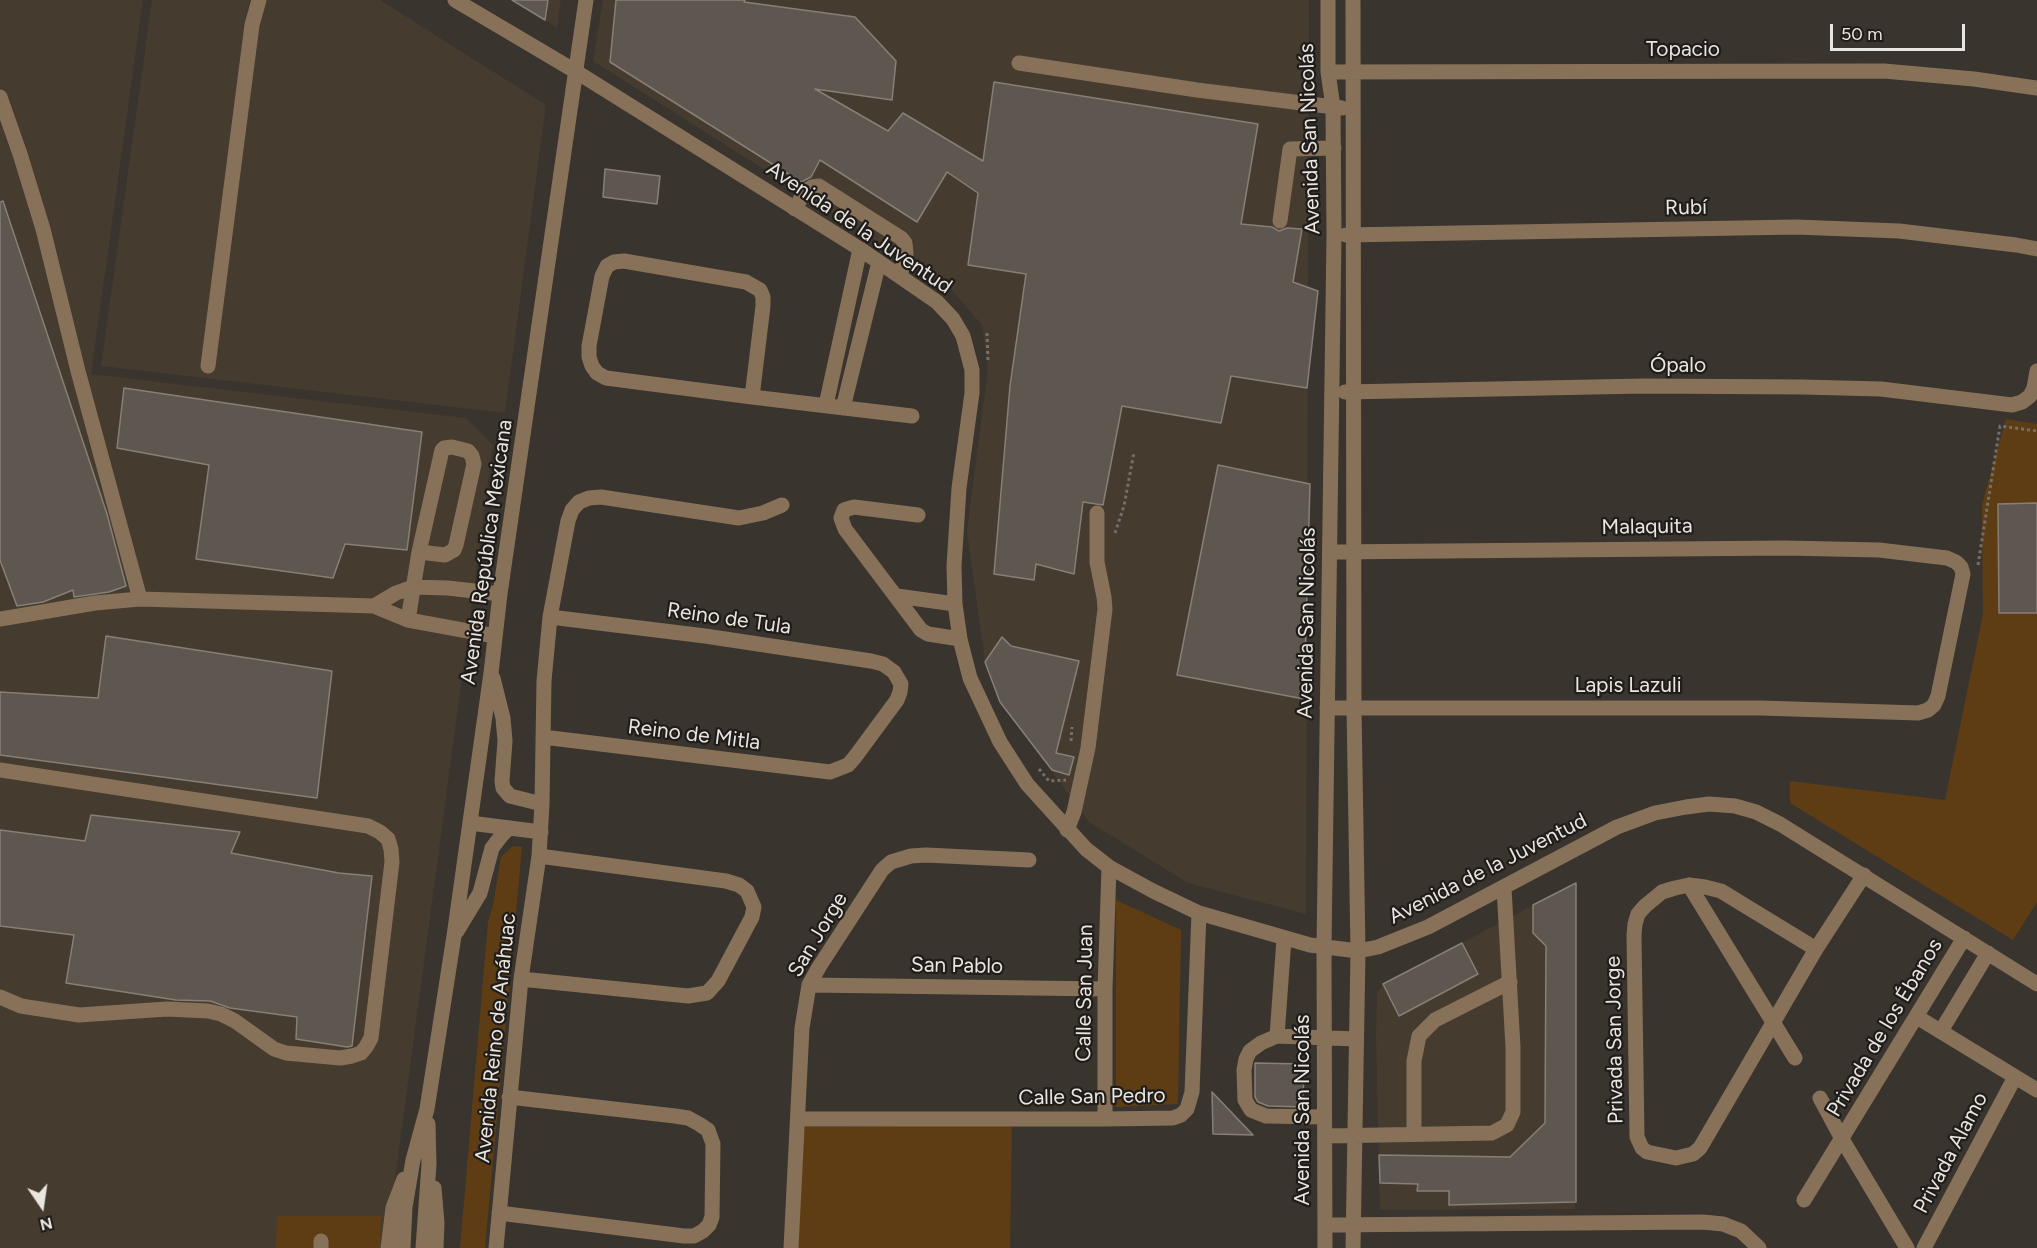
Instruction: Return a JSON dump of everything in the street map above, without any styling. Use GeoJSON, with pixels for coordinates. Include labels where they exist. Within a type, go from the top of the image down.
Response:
{"type":"FeatureCollection","features":[{"type":"Feature","properties":{"kind":"street"},"geometry":{"type":"LineString","coordinates":[[249,0],[252,25]]}},
{"type":"Feature","properties":{"kind":"street"},"geometry":{"type":"LineString","coordinates":[[208,366],[252,25],[259,0]]}},
{"type":"Feature","properties":{"kind":"street","name":"Avenida de la Juventud"},"geometry":{"type":"LineString","coordinates":[[455,0],[575,71],[860,249],[937,302],[953,319],[963,336],[972,370],[972,393],[959,488],[954,566],[955,604],[960,639],[970,678],[1000,742],[1027,784],[1067,830],[1109,867],[1199,913],[1284,939],[1358,951],[1378,947],[1428,927],[1617,827],[1655,813],[1709,804],[1735,806],[1756,812],[1780,824],[2037,984]]}},
{"type":"Feature","properties":{"kind":"street","name":"Avenida República Mexicana"},"geometry":{"type":"LineString","coordinates":[[403,1248],[405,1207],[413,1160],[427,1109],[454,936],[500,594],[585,0]]}},
{"type":"Feature","properties":{"kind":"street","name":"Avenida San Nicolás"},"geometry":{"type":"LineString","coordinates":[[1324,1248],[1324,947],[1334,236],[1334,107],[1328,72],[1328,0]]}},
{"type":"Feature","properties":{"kind":"street","name":"Avenida San Nicolás"},"geometry":{"type":"LineString","coordinates":[[1353,0],[1354,708],[1358,951],[1353,1248]]}},
{"type":"Feature","properties":{"kind":"street"},"geometry":{"type":"LineString","coordinates":[[1019,63],[1197,90],[1354,109]]}},
{"type":"Feature","properties":{"kind":"street","name":"Topacio"},"geometry":{"type":"LineString","coordinates":[[1328,72],[1884,71],[1974,79],[2037,88]]}},
{"type":"Feature","properties":{"kind":"street"},"geometry":{"type":"LineString","coordinates":[[0,97],[43,229],[78,371],[140,599]]}},
{"type":"Feature","properties":{"kind":"street"},"geometry":{"type":"LineString","coordinates":[[1280,221],[1290,149],[1334,148]]}},
{"type":"Feature","properties":{"kind":"street"},"geometry":{"type":"LineString","coordinates":[[795,209],[808,189],[819,186],[901,238],[905,243],[906,254],[900,276]]}},
{"type":"Feature","properties":{"kind":"street","name":"Rubí"},"geometry":{"type":"LineString","coordinates":[[1334,236],[1796,227],[1899,231],[2016,244],[2037,249]]}},
{"type":"Feature","properties":{"kind":"street"},"geometry":{"type":"LineString","coordinates":[[826,405],[860,249]]}},
{"type":"Feature","properties":{"kind":"street"},"geometry":{"type":"LineString","coordinates":[[752,397],[763,306],[760,290],[746,282],[624,261],[614,262],[607,267],[602,276],[589,346],[589,357],[597,373],[606,378],[752,397],[912,416]]}},
{"type":"Feature","properties":{"kind":"street"},"geometry":{"type":"LineString","coordinates":[[843,408],[879,262]]}},
{"type":"Feature","properties":{"kind":"street","name":"Ópalo"},"geometry":{"type":"LineString","coordinates":[[1332,393],[1643,386],[1881,389],[2012,405],[2022,402],[2034,388],[2037,371]]}},
{"type":"Feature","properties":{"kind":"street"},"geometry":{"type":"LineString","coordinates":[[408,620],[419,552],[442,450],[452,447],[468,451],[474,464],[454,550],[445,555],[419,552]]}},
{"type":"Feature","properties":{"kind":"street","name":"Avenida Reino de Anáhuac"},"geometry":{"type":"LineString","coordinates":[[496,1248],[520,979],[539,856],[544,681],[550,617],[572,510],[579,502],[601,497],[739,518],[757,515],[782,505]]}},
{"type":"Feature","properties":{"kind":"street"},"geometry":{"type":"LineString","coordinates":[[918,515],[854,507],[841,513],[845,529],[921,630],[928,634],[960,639]]}},
{"type":"Feature","properties":{"kind":"street"},"geometry":{"type":"LineString","coordinates":[[1067,830],[1077,802],[1088,748],[1105,609],[1097,562],[1096,513]]}},
{"type":"Feature","properties":{"kind":"street","name":"Malaquita"},"geometry":{"type":"LineString","coordinates":[[1330,552],[1785,548],[1879,550],[1947,558],[1956,561],[1961,567],[1963,582],[1938,696],[1934,705],[1928,710]]}},
{"type":"Feature","properties":{"kind":"street"},"geometry":{"type":"LineString","coordinates":[[374,606],[396,593],[413,587],[448,588],[500,594]]}},
{"type":"Feature","properties":{"kind":"street"},"geometry":{"type":"LineString","coordinates":[[897,596],[955,604]]}},
{"type":"Feature","properties":{"kind":"street"},"geometry":{"type":"LineString","coordinates":[[0,619],[95,603],[140,599],[374,606],[408,620],[495,636]]}},
{"type":"Feature","properties":{"kind":"street","name":"Reino de Tula"},"geometry":{"type":"LineString","coordinates":[[550,617],[705,636],[871,661],[889,667],[898,676],[901,684],[897,700],[855,758],[839,770]]}},
{"type":"Feature","properties":{"kind":"street"},"geometry":{"type":"LineString","coordinates":[[491,673],[503,718],[505,741],[503,788],[510,796],[542,804]]}},
{"type":"Feature","properties":{"kind":"street","name":"Lapis Lazuli"},"geometry":{"type":"LineString","coordinates":[[1327,708],[1761,708],[1906,714],[1928,710]]}},
{"type":"Feature","properties":{"kind":"street","name":"Reino de Mitla"},"geometry":{"type":"LineString","coordinates":[[543,737],[817,772],[839,770]]}},
{"type":"Feature","properties":{"kind":"street"},"geometry":{"type":"LineString","coordinates":[[0,770],[368,826],[388,839],[392,862],[371,1038],[361,1053],[340,1058],[286,1053],[274,1049],[235,1021],[208,1011],[167,1009],[79,1015],[21,1006],[0,997]]}},
{"type":"Feature","properties":{"kind":"street"},"geometry":{"type":"LineString","coordinates":[[470,823],[541,832]]}},
{"type":"Feature","properties":{"kind":"street"},"geometry":{"type":"LineString","coordinates":[[454,936],[480,893],[492,848],[509,828]]}},
{"type":"Feature","properties":{"kind":"street","name":"San Jorge"},"geometry":{"type":"LineString","coordinates":[[790,1248],[802,1028],[809,985],[819,966],[882,870],[891,862],[901,858],[926,855],[1029,860]]}},
{"type":"Feature","properties":{"kind":"street"},"geometry":{"type":"LineString","coordinates":[[520,979],[688,996],[707,993],[718,981],[752,917],[754,907],[747,891],[739,885],[726,881],[539,856]]}},
{"type":"Feature","properties":{"kind":"street","name":"Calle San Juan"},"geometry":{"type":"LineString","coordinates":[[1105,1119],[1105,988],[1109,867]]}},
{"type":"Feature","properties":{"kind":"street","name":"Privada San Jorge"},"geometry":{"type":"LineString","coordinates":[[1816,949],[1721,891],[1705,887],[1689,885],[1662,892],[1638,914],[1635,924],[1637,1137],[1642,1148],[1647,1152],[1676,1158],[1693,1154],[1700,1148],[1816,949],[1864,875]]}},
{"type":"Feature","properties":{"kind":"street"},"geometry":{"type":"LineString","coordinates":[[1689,885],[1774,1020],[1795,1058]]}},
{"type":"Feature","properties":{"kind":"street"},"geometry":{"type":"LineString","coordinates":[[1324,1136],[1492,1133],[1500,1130],[1511,1119],[1514,1112],[1510,982],[1504,888]]}},
{"type":"Feature","properties":{"kind":"street","name":"Calle San Pedro"},"geometry":{"type":"LineString","coordinates":[[798,1119],[1105,1119],[1173,1118],[1181,1115],[1188,1109],[1191,1102],[1199,913]]}},
{"type":"Feature","properties":{"kind":"street","name":"Privada de los Ébanos"},"geometry":{"type":"LineString","coordinates":[[1804,1200],[1964,938]]}},
{"type":"Feature","properties":{"kind":"street"},"geometry":{"type":"LineString","coordinates":[[1277,1036],[1284,939]]}},
{"type":"Feature","properties":{"kind":"street"},"geometry":{"type":"LineString","coordinates":[[1941,1031],[1988,953]]}},
{"type":"Feature","properties":{"kind":"street"},"geometry":{"type":"LineString","coordinates":[[1414,1134],[1414,1061],[1419,1036],[1435,1020],[1510,982]]}},
{"type":"Feature","properties":{"kind":"street","name":"San Pablo"},"geometry":{"type":"LineString","coordinates":[[809,985],[1105,988]]}},
{"type":"Feature","properties":{"kind":"street"},"geometry":{"type":"LineString","coordinates":[[1917,1017],[2037,1090]]}},
{"type":"Feature","properties":{"kind":"street"},"geometry":{"type":"LineString","coordinates":[[1324,1117],[1266,1116],[1258,1114],[1247,1106],[1244,1086],[1246,1059],[1250,1051],[1277,1036],[1356,1039]]}},
{"type":"Feature","properties":{"kind":"street","name":"Privada Alamo"},"geometry":{"type":"LineString","coordinates":[[1924,1248],[2015,1077]]}},
{"type":"Feature","properties":{"kind":"street"},"geometry":{"type":"LineString","coordinates":[[499,1214],[684,1236],[694,1236],[703,1231],[709,1225],[712,1217],[713,1144],[708,1130],[699,1124],[675,1116],[509,1097]]}},
{"type":"Feature","properties":{"kind":"street","name":"Privada de los Ébanos"},"geometry":{"type":"LineString","coordinates":[[1820,1098],[1907,1248]]}},
{"type":"Feature","properties":{"kind":"street","name":"Avenida República Mexicana"},"geometry":{"type":"LineString","coordinates":[[423,1248],[429,1164],[427,1109]]}},
{"type":"Feature","properties":{"kind":"street","name":"Avenida República Mexicana"},"geometry":{"type":"LineString","coordinates":[[388,1248],[393,1208],[413,1160]]}},
{"type":"Feature","properties":{"kind":"street","name":"Avenida República Mexicana"},"geometry":{"type":"LineString","coordinates":[[429,1164],[436,1201],[436,1248]]}},
{"type":"Feature","properties":{"kind":"street"},"geometry":{"type":"LineString","coordinates":[[1325,1225],[1703,1222],[1723,1224],[1741,1231],[1759,1248]]}},
{"type":"Feature","properties":{"kind":"path"},"geometry":{"type":"LineString","coordinates":[[987,333],[988,368]]}},
{"type":"Feature","properties":{"kind":"path"},"geometry":{"type":"LineString","coordinates":[[1977,568],[2000,426],[2037,431]]}},
{"type":"Feature","properties":{"kind":"path"},"geometry":{"type":"LineString","coordinates":[[1114,536],[1124,506],[1134,452]]}},
{"type":"Feature","properties":{"kind":"path"},"geometry":{"type":"LineString","coordinates":[[1070,744],[1073,725]]}},
{"type":"Feature","properties":{"kind":"path"},"geometry":{"type":"LineString","coordinates":[[1038,768],[1049,781],[1066,780],[1070,776]]}},
{"type":"Feature","properties":{"kind":"shaded area"},"geometry":{"type":"Polygon","coordinates":[[[0,0],[143,0],[91,374],[466,418],[493,445],[386,1248],[0,1248],[0,0]]]}},
{"type":"Feature","properties":{"kind":"shaded area"},"geometry":{"type":"Polygon","coordinates":[[[152,0],[380,0],[546,105],[505,413],[101,366],[152,0]]]}},
{"type":"Feature","properties":{"kind":"shaded area"},"geometry":{"type":"Polygon","coordinates":[[[512,0],[561,0],[557,28],[545,20],[512,0]]]}},
{"type":"Feature","properties":{"kind":"shaded area"},"geometry":{"type":"Polygon","coordinates":[[[603,0],[1309,0],[1306,914],[1188,883],[1089,822],[1000,702],[985,662],[967,531],[988,368],[982,325],[948,286],[593,61],[603,0]]]}},
{"type":"Feature","properties":{"kind":"shaded area"},"geometry":{"type":"Polygon","coordinates":[[[2006,419],[2037,424],[2037,902],[2013,940],[1790,803],[1790,781],[1945,800],[1983,614],[1982,504],[2006,419]]]}},
{"type":"Feature","properties":{"kind":"shaded area"},"geometry":{"type":"Polygon","coordinates":[[[513,846],[522,847],[485,1248],[460,1248],[488,922],[501,857],[513,846]]]}},
{"type":"Feature","properties":{"kind":"shaded area"},"geometry":{"type":"Polygon","coordinates":[[[1576,883],[1575,1209],[1380,1210],[1377,993],[1383,984],[1576,883]]]}},
{"type":"Feature","properties":{"kind":"shaded area"},"geometry":{"type":"Polygon","coordinates":[[[1116,900],[1181,930],[1178,1104],[1116,1107],[1116,900]]]}},
{"type":"Feature","properties":{"kind":"shaded area"},"geometry":{"type":"Polygon","coordinates":[[[1012,1125],[1010,1248],[797,1248],[803,1127],[1012,1125]]]}},
{"type":"Feature","properties":{"kind":"shaded area"},"geometry":{"type":"Polygon","coordinates":[[[277,1216],[381,1216],[380,1248],[276,1248],[277,1216]]]}},
{"type":"Feature","properties":{"kind":"building"},"geometry":{"type":"Polygon","coordinates":[[[512,0],[548,0],[545,20],[512,0]]]}},
{"type":"Feature","properties":{"kind":"building"},"geometry":{"type":"Polygon","coordinates":[[[616,0],[745,0],[744,2],[855,17],[896,61],[892,100],[815,89],[888,131],[903,113],[983,161],[994,82],[1258,124],[1241,224],[1272,227],[1279,231],[1287,228],[1302,229],[1293,282],[1318,291],[1307,388],[1231,376],[1221,423],[1122,406],[1103,505],[1083,502],[1074,574],[1036,564],[1034,580],[994,574],[1010,386],[1026,274],[968,265],[978,193],[947,172],[917,222],[820,160],[811,177],[801,182],[610,62],[616,0]]]}},
{"type":"Feature","properties":{"kind":"building"},"geometry":{"type":"Polygon","coordinates":[[[605,169],[660,176],[657,204],[603,197],[605,169]]]}},
{"type":"Feature","properties":{"kind":"building"},"geometry":{"type":"Polygon","coordinates":[[[3,201],[107,514],[126,586],[109,592],[74,597],[73,590],[43,602],[17,606],[0,560],[0,202],[3,201]]]}},
{"type":"Feature","properties":{"kind":"building"},"geometry":{"type":"Polygon","coordinates":[[[124,388],[422,432],[407,550],[345,544],[333,578],[196,559],[209,465],[117,448],[124,388]]]}},
{"type":"Feature","properties":{"kind":"building"},"geometry":{"type":"Polygon","coordinates":[[[1218,465],[1310,484],[1304,699],[1177,675],[1218,465]]]}},
{"type":"Feature","properties":{"kind":"building"},"geometry":{"type":"Polygon","coordinates":[[[2037,503],[2037,613],[1999,613],[1998,504],[2037,503]]]}},
{"type":"Feature","properties":{"kind":"building"},"geometry":{"type":"Polygon","coordinates":[[[106,636],[332,671],[317,798],[0,755],[0,692],[98,698],[106,636]]]}},
{"type":"Feature","properties":{"kind":"building"},"geometry":{"type":"Polygon","coordinates":[[[1002,637],[1011,646],[1079,661],[1056,753],[1074,757],[1069,775],[1052,770],[1000,702],[985,662],[1002,637]]]}},
{"type":"Feature","properties":{"kind":"building"},"geometry":{"type":"Polygon","coordinates":[[[91,815],[240,832],[231,853],[339,873],[372,876],[352,1046],[296,1039],[297,1017],[230,1008],[210,1001],[176,1000],[66,983],[74,935],[0,926],[0,830],[85,841],[91,815]]]}},
{"type":"Feature","properties":{"kind":"building"},"geometry":{"type":"Polygon","coordinates":[[[1576,883],[1576,1202],[1449,1205],[1449,1191],[1417,1191],[1418,1184],[1380,1183],[1379,1155],[1510,1157],[1545,1123],[1546,946],[1533,933],[1533,905],[1576,883]]]}},
{"type":"Feature","properties":{"kind":"building"},"geometry":{"type":"Polygon","coordinates":[[[1462,943],[1478,974],[1399,1016],[1383,984],[1462,943]]]}},
{"type":"Feature","properties":{"kind":"building"},"geometry":{"type":"Polygon","coordinates":[[[1255,1063],[1304,1064],[1303,1107],[1268,1106],[1258,1102],[1255,1097],[1255,1063]]]}},
{"type":"Feature","properties":{"kind":"building"},"geometry":{"type":"Polygon","coordinates":[[[1212,1092],[1253,1135],[1213,1134],[1212,1092]]]}}]}
